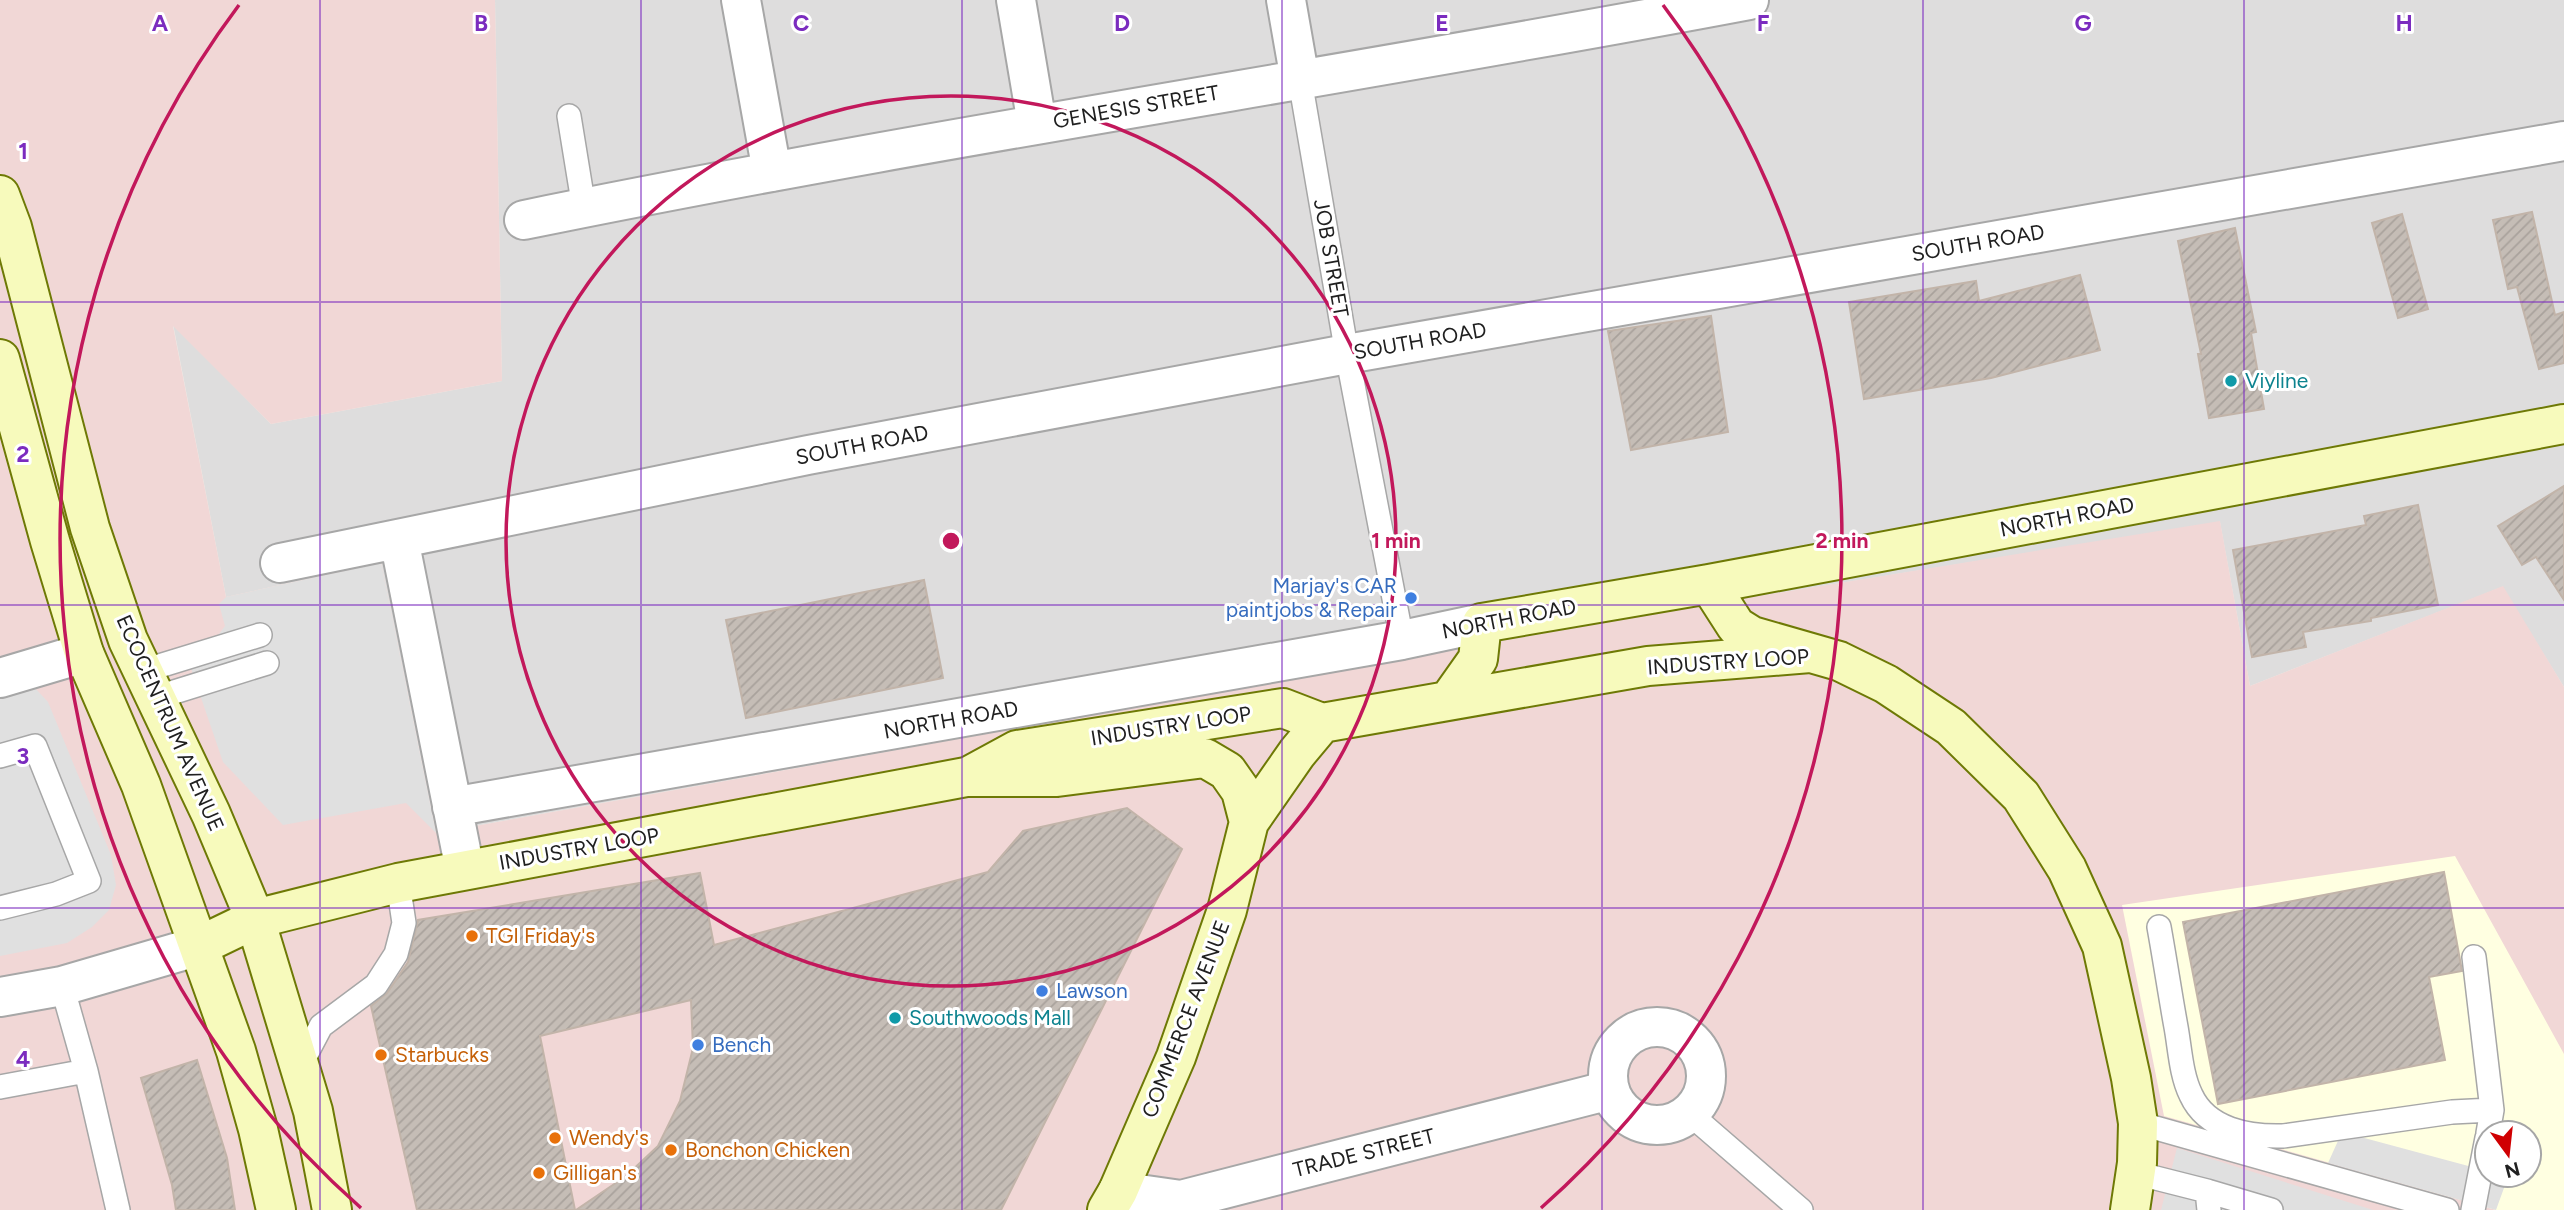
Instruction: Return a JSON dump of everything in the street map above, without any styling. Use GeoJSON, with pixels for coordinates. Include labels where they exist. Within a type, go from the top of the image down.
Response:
{"type":"FeatureCollection","features":[{"type":"Feature","properties":{"kind":"street"},"geometry":{"type":"LineString","coordinates":[[741,0],[772,172]]}},
{"type":"Feature","properties":{"kind":"street"},"geometry":{"type":"LineString","coordinates":[[1016,0],[1037,124]]}},
{"type":"Feature","properties":{"kind":"street","name":"JOB STREET"},"geometry":{"type":"LineString","coordinates":[[1286,0],[1300,80]]}},
{"type":"Feature","properties":{"kind":"street","name":"GENESIS STREET"},"geometry":{"type":"LineString","coordinates":[[524,220],[1037,124],[1300,80],[1571,17],[1749,0]]}},
{"type":"Feature","properties":{"kind":"street","name":"SOUTH ROAD"},"geometry":{"type":"LineString","coordinates":[[279,564],[808,455],[1347,354],[2564,141]]}},
{"type":"Feature","properties":{"kind":"street","name":"ECOCENTRUM AVENUE"},"geometry":{"type":"LineString","coordinates":[[0,195],[12,227],[90,528],[128,640],[216,824],[255,919],[313,1111],[332,1210]]}},
{"type":"Feature","properties":{"kind":"street"},"geometry":{"type":"LineString","coordinates":[[0,359],[84,653],[141,785],[236,1051],[258,1129],[276,1210]]}},
{"type":"Feature","properties":{"kind":"street","name":"NORTH ROAD"},"geometry":{"type":"LineString","coordinates":[[452,807],[1402,640],[2564,424]]}},
{"type":"Feature","properties":{"kind":"street"},"geometry":{"type":"LineString","coordinates":[[399,539],[465,870]]}},
{"type":"Feature","properties":{"kind":"street"},"geometry":{"type":"LineString","coordinates":[[1709,583],[1736,626],[1752,636],[1810,653]]}},
{"type":"Feature","properties":{"kind":"street"},"geometry":{"type":"LineString","coordinates":[[1449,701],[1478,659],[1482,623]]}},
{"type":"Feature","properties":{"kind":"street"},"geometry":{"type":"LineString","coordinates":[[0,678],[84,653]]}},
{"type":"Feature","properties":{"kind":"street","name":"INDUSTRY LOOP"},"geometry":{"type":"LineString","coordinates":[[966,777],[1017,750],[1283,708],[1322,723],[1648,666],[1810,653],[1839,662],[1886,684],[1951,727],[2021,796],[2067,869],[2102,946],[2131,1078],[2138,1123],[2133,1192]]}},
{"type":"Feature","properties":{"kind":"street","name":"COMMERCE AVENUE"},"geometry":{"type":"LineString","coordinates":[[1113,1200],[1175,1058],[1227,910],[1249,821],[1297,753],[1322,723]]}},
{"type":"Feature","properties":{"kind":"street","name":"INDUSTRY LOOP"},"geometry":{"type":"LineString","coordinates":[[199,946],[255,919],[398,883],[966,777],[1057,777],[1205,758],[1227,771],[1241,791],[1249,821]]}},
{"type":"Feature","properties":{"kind":"street"},"geometry":{"type":"LineString","coordinates":[[0,997],[62,986],[199,946]]}},
{"type":"Feature","properties":{"kind":"street"},"geometry":{"type":"LineString","coordinates":[[1648,1027],[1672,1029],[1693,1041],[1703,1054],[1707,1069],[1706,1086],[1700,1101],[1690,1114],[1675,1122],[1643,1124],[1628,1116],[1617,1104],[1609,1090],[1611,1058],[1620,1044],[1632,1033],[1648,1027]]}},
{"type":"Feature","properties":{"kind":"street","name":"TRADE STREET"},"geometry":{"type":"LineString","coordinates":[[1113,1200],[1181,1200],[1609,1090]]}},
{"type":"Feature","properties":{"kind":"lane","name":"JOB STREET"},"geometry":{"type":"LineString","coordinates":[[1300,80],[1347,354],[1402,640]]}},
{"type":"Feature","properties":{"kind":"lane"},"geometry":{"type":"LineString","coordinates":[[569,116],[584,208]]}},
{"type":"Feature","properties":{"kind":"lane"},"geometry":{"type":"LineString","coordinates":[[149,685],[260,635]]}},
{"type":"Feature","properties":{"kind":"lane"},"geometry":{"type":"LineString","coordinates":[[149,685],[267,663]]}},
{"type":"Feature","properties":{"kind":"lane"},"geometry":{"type":"LineString","coordinates":[[0,756],[35,746],[89,881],[56,894],[0,908]]}},
{"type":"Feature","properties":{"kind":"lane"},"geometry":{"type":"LineString","coordinates":[[300,1066],[321,1026],[376,985],[396,954],[404,923],[398,883]]}},
{"type":"Feature","properties":{"kind":"lane"},"geometry":{"type":"LineString","coordinates":[[2159,927],[2182,1065],[2191,1096],[2207,1115],[2228,1129],[2257,1137],[2283,1136],[2452,1112],[2492,1110]]}},
{"type":"Feature","properties":{"kind":"lane"},"geometry":{"type":"LineString","coordinates":[[2474,957],[2492,1110],[2490,1119]]}},
{"type":"Feature","properties":{"kind":"lane"},"geometry":{"type":"LineString","coordinates":[[62,986],[86,1071],[118,1210]]}},
{"type":"Feature","properties":{"kind":"lane"},"geometry":{"type":"LineString","coordinates":[[0,1087],[86,1071]]}},
{"type":"Feature","properties":{"kind":"lane"},"geometry":{"type":"LineString","coordinates":[[1690,1114],[1801,1210]]}},
{"type":"Feature","properties":{"kind":"lane"},"geometry":{"type":"LineString","coordinates":[[2138,1123],[2447,1210]]}},
{"type":"Feature","properties":{"kind":"lane"},"geometry":{"type":"LineString","coordinates":[[2473,1210],[2477,1189]]}},
{"type":"Feature","properties":{"kind":"lane"},"geometry":{"type":"LineString","coordinates":[[2133,1192],[2271,1210]]}},
{"type":"Feature","properties":{"kind":"shaded area"},"geometry":{"type":"Polygon","coordinates":[[[0,0],[495,0],[502,381],[271,424],[173,326],[226,597],[381,563],[436,833],[1679,609],[2220,521],[2250,686],[2503,586],[2564,687],[2564,1210],[0,1210],[0,0]]]}},
{"type":"Feature","properties":{"kind":"shaded area"},"geometry":{"type":"Polygon","coordinates":[[[495,0],[2564,0],[2564,687],[2502,587],[2250,686],[2220,522],[1679,609],[436,833],[381,563],[226,597],[173,324],[271,424],[502,381],[495,0]]]}},
{"type":"Feature","properties":{"kind":"shaded area"},"geometry":{"type":"Polygon","coordinates":[[[381,563],[436,833],[406,803],[283,825],[223,762],[184,648],[216,638],[225,626],[219,604],[226,597],[381,563]]]}},
{"type":"Feature","properties":{"kind":"shaded area"},"geometry":{"type":"Polygon","coordinates":[[[35,688],[48,702],[111,855],[116,885],[109,910],[92,927],[67,943],[0,956],[0,697],[35,688]]]}},
{"type":"Feature","properties":{"kind":"shaded area"},"geometry":{"type":"Polygon","coordinates":[[[2455,856],[2564,1054],[2564,1210],[2496,1210],[2164,1116],[2122,905],[2455,856]]]}},
{"type":"Feature","properties":{"kind":"shaded area"},"geometry":{"type":"Polygon","coordinates":[[[2342,1132],[2473,1167],[2473,1189],[2504,1189],[2496,1210],[2328,1163],[2342,1132]]]}},
{"type":"Feature","properties":{"kind":"shaded area"},"geometry":{"type":"Polygon","coordinates":[[[2177,1148],[2373,1210],[2161,1210],[2177,1148]]]}},
{"type":"Feature","properties":{"kind":"building"},"geometry":{"type":"Polygon","coordinates":[[[2532,212],[2555,315],[2564,312],[2564,363],[2539,369],[2517,287],[2508,289],[2493,220],[2532,212]]]}},
{"type":"Feature","properties":{"kind":"building"},"geometry":{"type":"Polygon","coordinates":[[[2402,214],[2428,309],[2398,318],[2372,223],[2402,214]]]}},
{"type":"Feature","properties":{"kind":"building"},"geometry":{"type":"Polygon","coordinates":[[[2235,228],[2256,332],[2251,333],[2264,409],[2209,418],[2198,354],[2201,354],[2178,241],[2235,228]]]}},
{"type":"Feature","properties":{"kind":"building"},"geometry":{"type":"Polygon","coordinates":[[[2080,275],[2100,350],[1991,378],[1864,399],[1849,302],[1976,281],[1979,301],[2080,275]]]}},
{"type":"Feature","properties":{"kind":"building"},"geometry":{"type":"Polygon","coordinates":[[[1711,316],[1728,432],[1631,450],[1608,331],[1711,316]]]}},
{"type":"Feature","properties":{"kind":"building"},"geometry":{"type":"Polygon","coordinates":[[[2564,486],[2564,600],[2536,557],[2522,565],[2498,526],[2564,486]]]}},
{"type":"Feature","properties":{"kind":"building"},"geometry":{"type":"Polygon","coordinates":[[[2418,505],[2438,605],[2371,618],[2371,621],[2303,632],[2306,647],[2252,657],[2233,550],[2366,525],[2364,516],[2418,505]]]}},
{"type":"Feature","properties":{"kind":"building"},"geometry":{"type":"Polygon","coordinates":[[[924,580],[943,678],[746,718],[726,620],[924,580]]]}},
{"type":"Feature","properties":{"kind":"building","name":"Southwoods Mall"},"geometry":{"type":"Polygon","coordinates":[[[1127,808],[1182,849],[1001,1210],[576,1210],[626,1176],[658,1146],[680,1101],[693,1048],[691,1000],[540,1036],[575,1210],[417,1210],[371,1006],[387,993],[408,962],[418,920],[700,873],[714,945],[988,872],[1023,831],[1127,808]]]}},
{"type":"Feature","properties":{"kind":"building"},"geometry":{"type":"Polygon","coordinates":[[[2444,872],[2462,971],[2429,977],[2445,1060],[2218,1104],[2183,922],[2444,872]]]}},
{"type":"Feature","properties":{"kind":"building"},"geometry":{"type":"Polygon","coordinates":[[[197,1060],[227,1158],[235,1210],[176,1210],[172,1185],[141,1078],[197,1060]]]}},
{"type":"Feature","properties":{"kind":"place","name":"Viyline"},"geometry":{"type":"Point","coordinates":[2231,381]}},
{"type":"Feature","properties":{"kind":"place","name":"Marjay's CAR paintjobs & Repair"},"geometry":{"type":"Point","coordinates":[1411,598]}},
{"type":"Feature","properties":{"kind":"place","name":"TGI Friday's"},"geometry":{"type":"Point","coordinates":[472,936]}},
{"type":"Feature","properties":{"kind":"place","name":"Lawson"},"geometry":{"type":"Point","coordinates":[1042,991]}},
{"type":"Feature","properties":{"kind":"place","name":"Southwoods Mall"},"geometry":{"type":"Point","coordinates":[895,1018]}},
{"type":"Feature","properties":{"kind":"place","name":"Bench"},"geometry":{"type":"Point","coordinates":[698,1045]}},
{"type":"Feature","properties":{"kind":"place","name":"Starbucks"},"geometry":{"type":"Point","coordinates":[381,1055]}},
{"type":"Feature","properties":{"kind":"place","name":"Wendy's"},"geometry":{"type":"Point","coordinates":[555,1138]}},
{"type":"Feature","properties":{"kind":"place","name":"Bonchon Chicken"},"geometry":{"type":"Point","coordinates":[671,1150]}},
{"type":"Feature","properties":{"kind":"place","name":"Gilligan's"},"geometry":{"type":"Point","coordinates":[539,1173]}}]}
